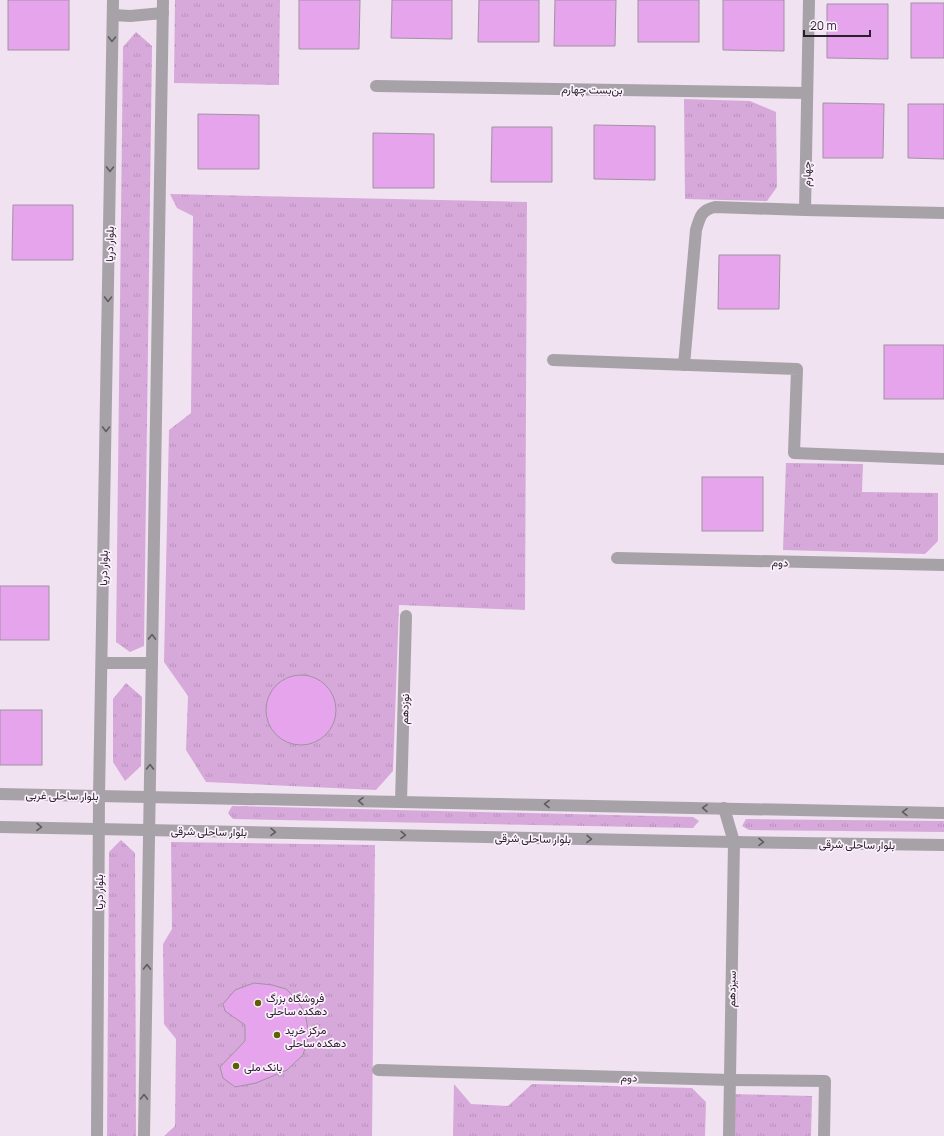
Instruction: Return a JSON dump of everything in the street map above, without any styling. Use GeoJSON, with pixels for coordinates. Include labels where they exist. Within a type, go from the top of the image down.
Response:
{"type":"FeatureCollection","features":[{"type":"Feature","properties":{"kind":"street","name":"بلوار دریا"},"geometry":{"type":"LineString","coordinates":[[97,1136],[99,796],[113,0]]}},
{"type":"Feature","properties":{"kind":"street"},"geometry":{"type":"LineString","coordinates":[[144,1136],[163,0]]}},
{"type":"Feature","properties":{"kind":"street","name":"چهارم"},"geometry":{"type":"LineString","coordinates":[[805,210],[809,0]]}},
{"type":"Feature","properties":{"kind":"street"},"geometry":{"type":"LineString","coordinates":[[113,15],[130,16],[163,13]]}},
{"type":"Feature","properties":{"kind":"street","name":"بن‌بست چهارم"},"geometry":{"type":"LineString","coordinates":[[376,86],[808,93]]}},
{"type":"Feature","properties":{"kind":"street"},"geometry":{"type":"LineString","coordinates":[[684,365],[696,230],[702,214],[708,209],[715,207],[944,213]]}},
{"type":"Feature","properties":{"kind":"street"},"geometry":{"type":"LineString","coordinates":[[553,360],[796,369],[794,453],[944,459]]}},
{"type":"Feature","properties":{"kind":"street","name":"دوم"},"geometry":{"type":"LineString","coordinates":[[617,558],[944,566]]}},
{"type":"Feature","properties":{"kind":"street","name":"نوزدهم"},"geometry":{"type":"LineString","coordinates":[[401,802],[406,616]]}},
{"type":"Feature","properties":{"kind":"street"},"geometry":{"type":"LineString","coordinates":[[102,664],[152,664]]}},
{"type":"Feature","properties":{"kind":"street","name":"بلوار ساحلی غربی"},"geometry":{"type":"LineString","coordinates":[[0,794],[150,796]]}},
{"type":"Feature","properties":{"kind":"street"},"geometry":{"type":"LineString","coordinates":[[150,796],[944,812]]}},
{"type":"Feature","properties":{"kind":"street","name":"سیزدهم"},"geometry":{"type":"LineString","coordinates":[[724,808],[734,842],[729,1136]]}},
{"type":"Feature","properties":{"kind":"street"},"geometry":{"type":"LineString","coordinates":[[0,827],[99,828]]}},
{"type":"Feature","properties":{"kind":"street","name":"بلوار ساحلی شرقی"},"geometry":{"type":"LineString","coordinates":[[99,828],[734,842],[944,845]]}},
{"type":"Feature","properties":{"kind":"street","name":"دوم"},"geometry":{"type":"LineString","coordinates":[[378,1070],[730,1080],[825,1081],[824,1136]]}},
{"type":"Feature","properties":{"kind":"green space"},"geometry":{"type":"Polygon","coordinates":[[[175,0],[280,0],[279,85],[174,83],[175,0]]]}},
{"type":"Feature","properties":{"kind":"green space"},"geometry":{"type":"Polygon","coordinates":[[[136,32],[152,46],[144,646],[130,652],[116,642],[123,47],[136,32]]]}},
{"type":"Feature","properties":{"kind":"green space"},"geometry":{"type":"Polygon","coordinates":[[[684,99],[750,101],[776,112],[777,187],[767,201],[685,199],[684,99]]]}},
{"type":"Feature","properties":{"kind":"green space"},"geometry":{"type":"Polygon","coordinates":[[[170,194],[527,202],[525,610],[399,605],[393,771],[376,790],[206,782],[186,750],[188,696],[164,662],[169,430],[191,413],[193,216],[177,208],[170,194]]]}},
{"type":"Feature","properties":{"kind":"green space"},"geometry":{"type":"Polygon","coordinates":[[[786,463],[863,464],[862,492],[938,493],[938,541],[925,554],[783,550],[786,463]]]}},
{"type":"Feature","properties":{"kind":"green space"},"geometry":{"type":"Polygon","coordinates":[[[126,683],[142,697],[141,766],[125,781],[113,762],[113,699],[126,683]]]}},
{"type":"Feature","properties":{"kind":"green space"},"geometry":{"type":"Polygon","coordinates":[[[232,806],[693,817],[699,821],[693,828],[233,819],[228,813],[232,806]]]}},
{"type":"Feature","properties":{"kind":"green space"},"geometry":{"type":"Polygon","coordinates":[[[746,819],[944,821],[944,832],[749,830],[742,826],[746,819]]]}},
{"type":"Feature","properties":{"kind":"green space"},"geometry":{"type":"Polygon","coordinates":[[[121,840],[135,853],[136,1136],[107,1136],[109,852],[121,840]]]}},
{"type":"Feature","properties":{"kind":"green space"},"geometry":{"type":"Polygon","coordinates":[[[171,842],[375,845],[372,1136],[164,1136],[175,1126],[176,1039],[164,1024],[163,944],[172,929],[171,842]]]}},
{"type":"Feature","properties":{"kind":"green space"},"geometry":{"type":"Polygon","coordinates":[[[454,1084],[471,1104],[508,1106],[532,1084],[692,1088],[706,1102],[705,1136],[453,1136],[454,1084]]]}},
{"type":"Feature","properties":{"kind":"green space"},"geometry":{"type":"Polygon","coordinates":[[[731,1094],[812,1096],[811,1136],[730,1136],[731,1094]]]}},
{"type":"Feature","properties":{"kind":"building"},"geometry":{"type":"Polygon","coordinates":[[[8,0],[69,0],[69,50],[8,50],[8,0]]]}},
{"type":"Feature","properties":{"kind":"building"},"geometry":{"type":"Polygon","coordinates":[[[299,0],[360,0],[359,49],[299,49],[299,0]]]}},
{"type":"Feature","properties":{"kind":"building"},"geometry":{"type":"Polygon","coordinates":[[[392,0],[452,0],[452,39],[391,38],[392,0]]]}},
{"type":"Feature","properties":{"kind":"building"},"geometry":{"type":"Polygon","coordinates":[[[479,0],[539,0],[539,42],[478,42],[479,0]]]}},
{"type":"Feature","properties":{"kind":"building"},"geometry":{"type":"Polygon","coordinates":[[[555,0],[616,0],[615,46],[554,46],[555,0]]]}},
{"type":"Feature","properties":{"kind":"building"},"geometry":{"type":"Polygon","coordinates":[[[638,0],[699,0],[699,42],[638,42],[638,0]]]}},
{"type":"Feature","properties":{"kind":"building"},"geometry":{"type":"Polygon","coordinates":[[[723,0],[784,0],[784,51],[723,50],[723,0]]]}},
{"type":"Feature","properties":{"kind":"building"},"geometry":{"type":"Polygon","coordinates":[[[911,3],[944,3],[944,58],[911,58],[911,3]]]}},
{"type":"Feature","properties":{"kind":"building"},"geometry":{"type":"Polygon","coordinates":[[[827,4],[888,4],[888,59],[827,58],[827,4]]]}},
{"type":"Feature","properties":{"kind":"building"},"geometry":{"type":"Polygon","coordinates":[[[823,103],[884,104],[883,158],[823,158],[823,103]]]}},
{"type":"Feature","properties":{"kind":"building"},"geometry":{"type":"Polygon","coordinates":[[[908,104],[944,104],[944,159],[908,158],[908,104]]]}},
{"type":"Feature","properties":{"kind":"building"},"geometry":{"type":"Polygon","coordinates":[[[198,114],[259,115],[259,169],[198,169],[198,114]]]}},
{"type":"Feature","properties":{"kind":"building"},"geometry":{"type":"Polygon","coordinates":[[[594,125],[655,126],[655,180],[594,179],[594,125]]]}},
{"type":"Feature","properties":{"kind":"building"},"geometry":{"type":"Polygon","coordinates":[[[492,127],[552,127],[552,182],[491,182],[492,127]]]}},
{"type":"Feature","properties":{"kind":"building"},"geometry":{"type":"Polygon","coordinates":[[[373,133],[434,134],[434,188],[373,188],[373,133]]]}},
{"type":"Feature","properties":{"kind":"building"},"geometry":{"type":"Polygon","coordinates":[[[13,205],[73,205],[73,260],[12,260],[13,205]]]}},
{"type":"Feature","properties":{"kind":"building"},"geometry":{"type":"Polygon","coordinates":[[[719,255],[780,255],[779,309],[718,309],[719,255]]]}},
{"type":"Feature","properties":{"kind":"building"},"geometry":{"type":"Polygon","coordinates":[[[884,345],[944,345],[944,399],[884,399],[884,345]]]}},
{"type":"Feature","properties":{"kind":"building"},"geometry":{"type":"Polygon","coordinates":[[[702,477],[763,477],[763,531],[702,531],[702,477]]]}},
{"type":"Feature","properties":{"kind":"building"},"geometry":{"type":"Polygon","coordinates":[[[0,586],[49,586],[49,640],[0,640],[0,586]]]}},
{"type":"Feature","properties":{"kind":"building"},"geometry":{"type":"Polygon","coordinates":[[[301,675],[314,678],[326,685],[333,697],[336,710],[333,723],[326,735],[314,742],[301,745],[288,742],[276,735],[269,723],[266,710],[269,697],[276,685],[288,678],[301,675]]]}},
{"type":"Feature","properties":{"kind":"building"},"geometry":{"type":"Polygon","coordinates":[[[0,710],[42,710],[42,765],[0,765],[0,710]]]}},
{"type":"Feature","properties":{"kind":"building","name":"مرکز خرید دهکده ساحلی"},"geometry":{"type":"Polygon","coordinates":[[[254,983],[272,985],[286,989],[296,999],[305,1013],[309,1035],[303,1055],[287,1070],[256,1083],[235,1087],[223,1078],[220,1067],[245,1041],[245,1025],[225,1011],[223,1004],[235,990],[254,983]]]}},
{"type":"Feature","properties":{"kind":"place","name":"فروشگاه بزرگ دهکده ساحلی"},"geometry":{"type":"Point","coordinates":[258,1003]}},
{"type":"Feature","properties":{"kind":"place","name":"مرکز خرید دهکده ساحلی"},"geometry":{"type":"Point","coordinates":[277,1035]}},
{"type":"Feature","properties":{"kind":"place","name":"بانک ملی"},"geometry":{"type":"Point","coordinates":[236,1066]}}]}
